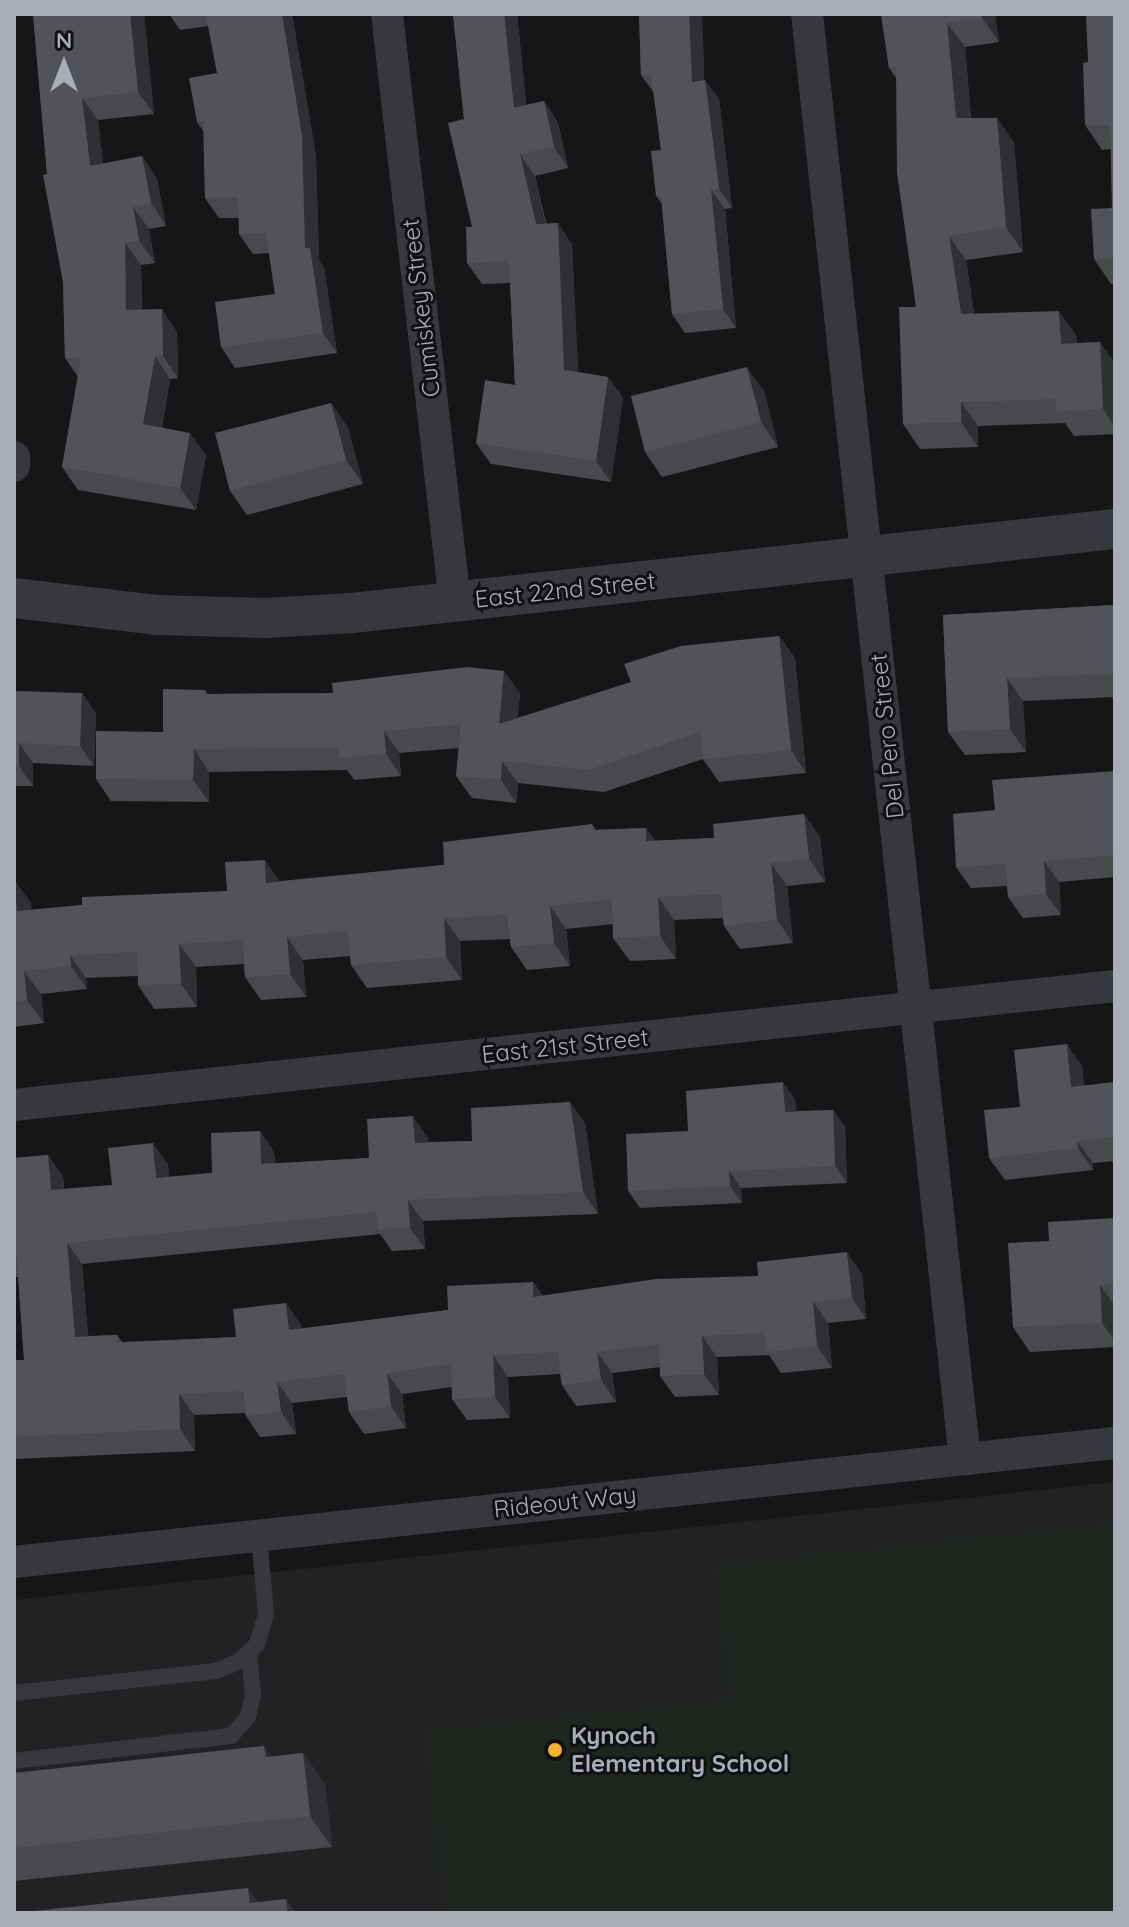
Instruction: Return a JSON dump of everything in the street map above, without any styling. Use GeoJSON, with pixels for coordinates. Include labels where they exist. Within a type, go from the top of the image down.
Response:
{"type":"FeatureCollection","features":[{"type":"Feature","properties":{"kind":"street","name":"Cumiskey Street"},"geometry":{"type":"LineString","coordinates":[[387,14],[455,602]]}},
{"type":"Feature","properties":{"kind":"street","name":"Del Pero Street"},"geometry":{"type":"LineString","coordinates":[[807,14],[965,1459]]}},
{"type":"Feature","properties":{"kind":"street"},"geometry":{"type":"LineString","coordinates":[[14,457],[14,466]]}},
{"type":"Feature","properties":{"kind":"street","name":"East 22nd Street"},"geometry":{"type":"LineString","coordinates":[[14,598],[156,615],[266,618],[455,602],[1115,529]]}},
{"type":"Feature","properties":{"kind":"street","name":"East 21st Street"},"geometry":{"type":"LineString","coordinates":[[14,1105],[1115,986]]}},
{"type":"Feature","properties":{"kind":"street","name":"Rideout Way"},"geometry":{"type":"LineString","coordinates":[[14,1562],[1115,1443]]}},
{"type":"Feature","properties":{"kind":"lane"},"geometry":{"type":"LineString","coordinates":[[14,1693],[216,1671],[249,1652],[257,1644],[266,1614],[259,1535]]}},
{"type":"Feature","properties":{"kind":"lane"},"geometry":{"type":"LineString","coordinates":[[14,1761],[231,1736],[248,1717],[253,1694],[249,1652]]}},
{"type":"Feature","properties":{"kind":"shaded area","name":"Kynoch Elementary School"},"geometry":{"type":"Polygon","coordinates":[[[1115,1482],[1115,1913],[14,1913],[14,1600],[1115,1482]]]}},
{"type":"Feature","properties":{"kind":"shaded area"},"geometry":{"type":"Polygon","coordinates":[[[1115,1523],[1115,1913],[445,1913],[425,1731],[730,1699],[716,1565],[1115,1523]]]}},
{"type":"Feature","properties":{"kind":"building"},"geometry":{"type":"Polygon","coordinates":[[[33,14],[130,14],[138,92],[82,98],[90,166],[142,156],[151,203],[133,207],[139,240],[125,243],[126,310],[162,309],[163,356],[155,356],[143,424],[190,433],[180,488],[62,467],[81,357],[65,358],[63,282],[43,175],[47,174],[33,14]]]}},
{"type":"Feature","properties":{"kind":"building"},"geometry":{"type":"Polygon","coordinates":[[[206,14],[282,14],[302,136],[305,248],[310,248],[323,333],[221,347],[215,302],[275,294],[266,233],[239,234],[238,197],[205,198],[203,121],[197,122],[189,78],[217,73],[206,14]]]}},
{"type":"Feature","properties":{"kind":"building"},"geometry":{"type":"Polygon","coordinates":[[[453,14],[504,14],[514,108],[544,101],[554,147],[520,154],[536,224],[558,223],[564,370],[608,377],[596,461],[476,443],[485,380],[515,385],[509,261],[467,263],[466,227],[472,227],[448,123],[464,119],[453,14]]]}},
{"type":"Feature","properties":{"kind":"building"},"geometry":{"type":"Polygon","coordinates":[[[639,14],[689,14],[692,82],[705,80],[719,189],[711,190],[723,309],[672,314],[661,196],[656,196],[651,151],[661,150],[651,75],[641,75],[639,14]]]}},
{"type":"Feature","properties":{"kind":"building"},"geometry":{"type":"Polygon","coordinates":[[[881,14],[981,14],[982,18],[947,23],[956,118],[997,118],[1006,227],[949,236],[961,314],[1059,311],[1061,344],[1100,342],[1103,409],[1057,412],[1056,399],[961,402],[961,422],[903,424],[899,307],[916,307],[897,173],[896,67],[889,68],[881,14]]]}},
{"type":"Feature","properties":{"kind":"building"},"geometry":{"type":"Polygon","coordinates":[[[1086,14],[1115,14],[1115,258],[1094,259],[1091,209],[1112,208],[1110,125],[1085,125],[1083,63],[1088,62],[1086,14]]]}},
{"type":"Feature","properties":{"kind":"building"},"geometry":{"type":"Polygon","coordinates":[[[747,367],[761,422],[645,452],[631,396],[747,367]]]}},
{"type":"Feature","properties":{"kind":"building"},"geometry":{"type":"Polygon","coordinates":[[[331,403],[346,460],[230,491],[215,433],[331,403]]]}},
{"type":"Feature","properties":{"kind":"building"},"geometry":{"type":"Polygon","coordinates":[[[1115,605],[1115,674],[1007,678],[1010,729],[948,732],[943,615],[1115,605]]]}},
{"type":"Feature","properties":{"kind":"building"},"geometry":{"type":"Polygon","coordinates":[[[779,636],[791,750],[703,759],[701,732],[589,770],[502,761],[501,780],[456,776],[461,724],[384,731],[386,754],[339,758],[338,748],[194,749],[193,780],[96,779],[96,731],[163,732],[163,689],[205,690],[205,694],[333,693],[332,683],[467,667],[504,671],[499,724],[631,682],[624,664],[681,646],[779,636]]]}},
{"type":"Feature","properties":{"kind":"building"},"geometry":{"type":"Polygon","coordinates":[[[14,691],[82,693],[80,746],[19,743],[19,766],[14,766],[14,691]]]}},
{"type":"Feature","properties":{"kind":"building"},"geometry":{"type":"Polygon","coordinates":[[[1115,771],[1115,855],[1044,861],[1046,894],[1008,897],[1006,864],[956,867],[953,814],[995,810],[992,780],[1115,771]]]}},
{"type":"Feature","properties":{"kind":"building"},"geometry":{"type":"Polygon","coordinates":[[[804,814],[809,859],[771,863],[777,920],[724,926],[721,894],[658,897],[660,936],[613,938],[612,899],[550,906],[554,943],[511,947],[507,915],[444,918],[446,957],[351,965],[348,931],[287,937],[290,974],[245,977],[243,940],[179,944],[181,984],[138,985],[137,952],[70,955],[71,966],[24,971],[27,1000],[14,1002],[14,880],[17,911],[82,905],[82,897],[227,891],[225,862],[265,860],[266,883],[444,865],[443,842],[592,824],[593,830],[646,828],[646,841],[714,838],[713,824],[804,814]]]}},
{"type":"Feature","properties":{"kind":"building"},"geometry":{"type":"Polygon","coordinates":[[[1067,1044],[1071,1087],[1115,1082],[1115,1137],[1077,1141],[1078,1148],[989,1158],[984,1110],[1020,1107],[1014,1050],[1067,1044]]]}},
{"type":"Feature","properties":{"kind":"building"},"geometry":{"type":"Polygon","coordinates":[[[783,1082],[785,1112],[833,1110],[835,1166],[729,1171],[730,1186],[628,1191],[626,1134],[688,1131],[686,1091],[783,1082]]]}},
{"type":"Feature","properties":{"kind":"building"},"geometry":{"type":"Polygon","coordinates":[[[570,1102],[583,1192],[408,1200],[410,1228],[377,1229],[376,1212],[67,1243],[75,1337],[117,1335],[117,1343],[236,1337],[233,1309],[286,1303],[289,1330],[448,1310],[447,1286],[533,1282],[533,1297],[656,1279],[758,1276],[757,1262],[847,1252],[852,1298],[813,1302],[817,1346],[767,1352],[764,1333],[702,1336],[704,1374],[660,1376],[659,1344],[597,1352],[601,1380],[562,1385],[558,1352],[493,1355],[495,1397],[452,1399],[451,1364],[387,1373],[391,1406],[349,1412],[344,1374],[277,1382],[281,1412],[246,1416],[243,1391],[179,1394],[180,1429],[14,1437],[14,1360],[24,1360],[17,1255],[14,1255],[14,1158],[48,1155],[51,1190],[112,1185],[108,1148],[153,1143],[156,1178],[212,1173],[211,1133],[260,1131],[261,1164],[369,1158],[367,1119],[413,1116],[415,1143],[472,1141],[471,1108],[570,1102]]]}},
{"type":"Feature","properties":{"kind":"building"},"geometry":{"type":"Polygon","coordinates":[[[1115,1218],[1115,1284],[1100,1285],[1102,1323],[1013,1327],[1008,1243],[1049,1241],[1048,1222],[1115,1218]]]}},
{"type":"Feature","properties":{"kind":"building"},"geometry":{"type":"Polygon","coordinates":[[[264,1746],[266,1757],[303,1753],[310,1816],[14,1848],[14,1773],[264,1746]]]}},
{"type":"Feature","properties":{"kind":"building"},"geometry":{"type":"Polygon","coordinates":[[[248,1888],[250,1903],[286,1899],[288,1913],[16,1913],[248,1888]]]}},
{"type":"Feature","properties":{"kind":"place","name":"Kynoch Elementary School"},"geometry":{"type":"Point","coordinates":[555,1750]}}]}
